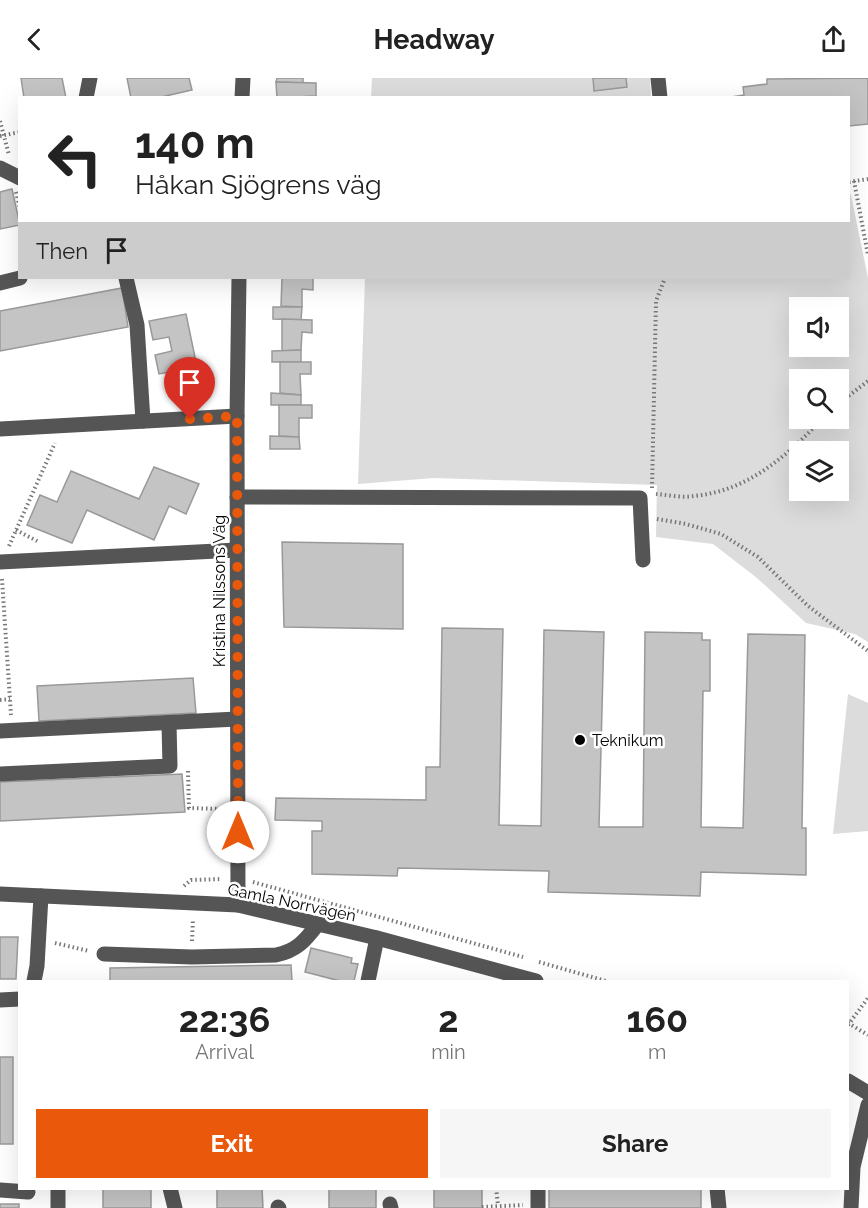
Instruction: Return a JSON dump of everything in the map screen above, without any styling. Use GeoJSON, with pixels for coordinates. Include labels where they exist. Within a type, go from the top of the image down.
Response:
{"type":"FeatureCollection","features":[{"type":"Feature","properties":{"kind":"street"},"geometry":{"type":"LineString","coordinates":[[86,96],[90,78]]}},
{"type":"Feature","properties":{"kind":"street"},"geometry":{"type":"LineString","coordinates":[[242,96],[243,78]]}},
{"type":"Feature","properties":{"kind":"street"},"geometry":{"type":"LineString","coordinates":[[658,78],[660,96]]}},
{"type":"Feature","properties":{"kind":"street"},"geometry":{"type":"LineString","coordinates":[[0,168],[18,177]]}},
{"type":"Feature","properties":{"kind":"street"},"geometry":{"type":"LineString","coordinates":[[0,283],[18,278]]}},
{"type":"Feature","properties":{"kind":"street"},"geometry":{"type":"LineString","coordinates":[[126,279],[137,325],[143,421]]}},
{"type":"Feature","properties":{"kind":"street","name":"Kristina Nilssons Väg"},"geometry":{"type":"LineString","coordinates":[[238,905],[239,279]]}},
{"type":"Feature","properties":{"kind":"street"},"geometry":{"type":"LineString","coordinates":[[0,429],[237,416]]}},
{"type":"Feature","properties":{"kind":"street"},"geometry":{"type":"LineString","coordinates":[[237,497],[640,498],[643,560]]}},
{"type":"Feature","properties":{"kind":"street"},"geometry":{"type":"LineString","coordinates":[[0,562],[237,550]]}},
{"type":"Feature","properties":{"kind":"street"},"geometry":{"type":"LineString","coordinates":[[0,731],[237,719]]}},
{"type":"Feature","properties":{"kind":"street"},"geometry":{"type":"LineString","coordinates":[[0,774],[170,766],[169,723]]}},
{"type":"Feature","properties":{"kind":"street","name":"Gamla Norrvägen"},"geometry":{"type":"LineString","coordinates":[[0,894],[238,905],[377,938],[532,980]]}},
{"type":"Feature","properties":{"kind":"street"},"geometry":{"type":"LineString","coordinates":[[34,980],[41,896]]}},
{"type":"Feature","properties":{"kind":"street"},"geometry":{"type":"LineString","coordinates":[[104,954],[192,957],[276,955],[287,953],[302,944],[317,925]]}},
{"type":"Feature","properties":{"kind":"street"},"geometry":{"type":"LineString","coordinates":[[368,980],[377,938]]}},
{"type":"Feature","properties":{"kind":"street"},"geometry":{"type":"LineString","coordinates":[[0,999],[18,999]]}},
{"type":"Feature","properties":{"kind":"street"},"geometry":{"type":"LineString","coordinates":[[849,1082],[868,1093]]}},
{"type":"Feature","properties":{"kind":"street"},"geometry":{"type":"LineString","coordinates":[[851,1208],[853,1167],[868,1105]]}},
{"type":"Feature","properties":{"kind":"street"},"geometry":{"type":"LineString","coordinates":[[0,1190],[28,1190],[28,1208]]}},
{"type":"Feature","properties":{"kind":"street"},"geometry":{"type":"LineString","coordinates":[[58,1190],[58,1208]]}},
{"type":"Feature","properties":{"kind":"street"},"geometry":{"type":"LineString","coordinates":[[170,1190],[175,1208]]}},
{"type":"Feature","properties":{"kind":"street"},"geometry":{"type":"LineString","coordinates":[[538,1190],[538,1207]]}},
{"type":"Feature","properties":{"kind":"street"},"geometry":{"type":"LineString","coordinates":[[717,1190],[719,1208]]}},
{"type":"Feature","properties":{"kind":"path"},"geometry":{"type":"LineString","coordinates":[[0,136],[18,132]]}},
{"type":"Feature","properties":{"kind":"path"},"geometry":{"type":"LineString","coordinates":[[868,179],[851,181],[868,255]]}},
{"type":"Feature","properties":{"kind":"path"},"geometry":{"type":"LineString","coordinates":[[652,502],[656,301],[664,279]]}},
{"type":"Feature","properties":{"kind":"path"},"geometry":{"type":"LineString","coordinates":[[849,396],[868,381]]}},
{"type":"Feature","properties":{"kind":"path"},"geometry":{"type":"LineString","coordinates":[[652,493],[693,496],[746,482],[784,457],[812,429]]}},
{"type":"Feature","properties":{"kind":"path"},"geometry":{"type":"LineString","coordinates":[[653,518],[721,534],[758,557],[808,606],[868,651]]}},
{"type":"Feature","properties":{"kind":"path"},"geometry":{"type":"LineString","coordinates":[[0,700],[10,699]]}},
{"type":"Feature","properties":{"kind":"path"},"geometry":{"type":"LineString","coordinates":[[170,766],[188,766],[189,808],[238,809]]}},
{"type":"Feature","properties":{"kind":"path"},"geometry":{"type":"LineString","coordinates":[[192,957],[193,903]]}},
{"type":"Feature","properties":{"kind":"path"},"geometry":{"type":"LineString","coordinates":[[38,940],[104,954]]}},
{"type":"Feature","properties":{"kind":"path"},"geometry":{"type":"LineString","coordinates":[[849,1023],[868,998]]}},
{"type":"Feature","properties":{"kind":"path"},"geometry":{"type":"LineString","coordinates":[[849,1025],[868,1035]]}},
{"type":"Feature","properties":{"kind":"path"},"geometry":{"type":"LineString","coordinates":[[496,1190],[498,1206]]}},
{"type":"Feature","properties":{"kind":"path"},"geometry":{"type":"LineString","coordinates":[[482,1207],[538,1207]]}},
{"type":"Feature","properties":{"kind":"shaded area"},"geometry":{"type":"Polygon","coordinates":[[[372,78],[650,78],[651,96],[371,96],[372,78]]]}},
{"type":"Feature","properties":{"kind":"shaded area"},"geometry":{"type":"Polygon","coordinates":[[[850,194],[868,278],[868,642],[855,634],[806,623],[757,578],[713,544],[656,537],[657,485],[434,478],[358,484],[365,279],[850,279],[850,194]]]}},
{"type":"Feature","properties":{"kind":"shaded area"},"geometry":{"type":"Polygon","coordinates":[[[848,694],[868,703],[868,831],[833,834],[848,694]]]}},
{"type":"Feature","properties":{"kind":"building"},"geometry":{"type":"Polygon","coordinates":[[[21,78],[62,78],[66,96],[24,96],[21,78]]]}},
{"type":"Feature","properties":{"kind":"building"},"geometry":{"type":"Polygon","coordinates":[[[127,78],[189,78],[192,90],[166,96],[131,96],[127,78]]]}},
{"type":"Feature","properties":{"kind":"building"},"geometry":{"type":"Polygon","coordinates":[[[277,78],[303,78],[303,83],[276,82],[277,78]]]}},
{"type":"Feature","properties":{"kind":"building"},"geometry":{"type":"Polygon","coordinates":[[[593,78],[626,78],[627,87],[594,91],[593,78]]]}},
{"type":"Feature","properties":{"kind":"building"},"geometry":{"type":"Polygon","coordinates":[[[868,78],[868,124],[850,126],[850,96],[738,96],[744,95],[743,87],[767,84],[767,79],[868,78]]]}},
{"type":"Feature","properties":{"kind":"building"},"geometry":{"type":"Polygon","coordinates":[[[276,82],[316,83],[316,96],[277,96],[276,82]]]}},
{"type":"Feature","properties":{"kind":"building"},"geometry":{"type":"Polygon","coordinates":[[[12,189],[18,225],[0,229],[0,192],[12,189]]]}},
{"type":"Feature","properties":{"kind":"building"},"geometry":{"type":"Polygon","coordinates":[[[282,279],[313,279],[313,290],[302,289],[302,307],[281,306],[282,279]]]}},
{"type":"Feature","properties":{"kind":"building"},"geometry":{"type":"Polygon","coordinates":[[[122,288],[128,327],[0,351],[0,311],[122,288]]]}},
{"type":"Feature","properties":{"kind":"building"},"geometry":{"type":"Polygon","coordinates":[[[273,307],[302,307],[301,320],[273,319],[273,307]]]}},
{"type":"Feature","properties":{"kind":"building"},"geometry":{"type":"Polygon","coordinates":[[[186,314],[197,367],[159,374],[155,355],[172,351],[169,337],[153,340],[149,321],[186,314]]]}},
{"type":"Feature","properties":{"kind":"building"},"geometry":{"type":"Polygon","coordinates":[[[282,319],[312,320],[312,333],[302,332],[301,350],[282,351],[282,319]]]}},
{"type":"Feature","properties":{"kind":"building"},"geometry":{"type":"Polygon","coordinates":[[[301,350],[301,362],[272,362],[272,351],[301,350]]]}},
{"type":"Feature","properties":{"kind":"building"},"geometry":{"type":"Polygon","coordinates":[[[280,362],[311,362],[311,374],[300,374],[301,395],[280,393],[280,362]]]}},
{"type":"Feature","properties":{"kind":"building"},"geometry":{"type":"Polygon","coordinates":[[[271,393],[301,395],[301,405],[271,405],[271,393]]]}},
{"type":"Feature","properties":{"kind":"building"},"geometry":{"type":"Polygon","coordinates":[[[279,405],[312,405],[312,418],[299,418],[299,437],[279,436],[279,405]]]}},
{"type":"Feature","properties":{"kind":"building"},"geometry":{"type":"Polygon","coordinates":[[[270,436],[299,437],[300,449],[270,449],[270,436]]]}},
{"type":"Feature","properties":{"kind":"building"},"geometry":{"type":"Polygon","coordinates":[[[154,467],[199,484],[186,514],[169,506],[154,540],[87,510],[72,543],[27,525],[40,495],[57,502],[71,471],[139,499],[154,467]]]}},
{"type":"Feature","properties":{"kind":"building"},"geometry":{"type":"Polygon","coordinates":[[[282,542],[403,544],[403,629],[284,627],[282,542]]]}},
{"type":"Feature","properties":{"kind":"building"},"geometry":{"type":"Polygon","coordinates":[[[442,628],[503,629],[499,825],[541,826],[544,630],[604,632],[599,827],[643,827],[645,632],[702,633],[702,640],[710,640],[710,691],[703,691],[701,827],[743,828],[748,634],[805,635],[802,828],[806,828],[806,875],[701,872],[700,896],[548,892],[549,871],[398,868],[397,876],[312,874],[312,831],[322,831],[322,821],[275,820],[276,798],[426,800],[426,767],[440,767],[442,628]]]}},
{"type":"Feature","properties":{"kind":"building"},"geometry":{"type":"Polygon","coordinates":[[[193,678],[196,713],[39,721],[37,686],[193,678]]]}},
{"type":"Feature","properties":{"kind":"building"},"geometry":{"type":"Polygon","coordinates":[[[182,774],[185,812],[0,821],[0,782],[182,774]]]}},
{"type":"Feature","properties":{"kind":"building"},"geometry":{"type":"Polygon","coordinates":[[[0,937],[18,937],[16,979],[0,979],[0,937]]]}},
{"type":"Feature","properties":{"kind":"building"},"geometry":{"type":"Polygon","coordinates":[[[311,948],[352,958],[351,963],[358,964],[354,980],[336,980],[305,972],[311,948]]]}},
{"type":"Feature","properties":{"kind":"building"},"geometry":{"type":"Polygon","coordinates":[[[291,965],[292,980],[110,980],[110,968],[291,965]]]}},
{"type":"Feature","properties":{"kind":"building"},"geometry":{"type":"Polygon","coordinates":[[[0,1057],[13,1057],[13,1144],[0,1144],[0,1057]]]}},
{"type":"Feature","properties":{"kind":"building"},"geometry":{"type":"Polygon","coordinates":[[[103,1190],[151,1190],[151,1208],[103,1208],[103,1190]]]}},
{"type":"Feature","properties":{"kind":"building"},"geometry":{"type":"Polygon","coordinates":[[[217,1190],[262,1190],[263,1208],[217,1208],[217,1190]]]}},
{"type":"Feature","properties":{"kind":"building"},"geometry":{"type":"Polygon","coordinates":[[[329,1190],[376,1190],[376,1208],[329,1208],[329,1190]]]}},
{"type":"Feature","properties":{"kind":"building"},"geometry":{"type":"Polygon","coordinates":[[[434,1190],[482,1190],[482,1208],[434,1208],[434,1190]]]}},
{"type":"Feature","properties":{"kind":"building"},"geometry":{"type":"Polygon","coordinates":[[[549,1190],[701,1190],[701,1208],[549,1208],[549,1190]]]}},
{"type":"Feature","properties":{"kind":"building"},"geometry":{"type":"Polygon","coordinates":[[[0,1204],[19,1204],[19,1208],[0,1208],[0,1204]]]}},
{"type":"Feature","properties":{"kind":"place","name":"Teknikum"},"geometry":{"type":"Point","coordinates":[580,740]}},
{"type":"Feature","properties":{"kind":"route"},"geometry":{"type":"LineString","coordinates":[[190,419],[237,416],[238,832]]}}]}
